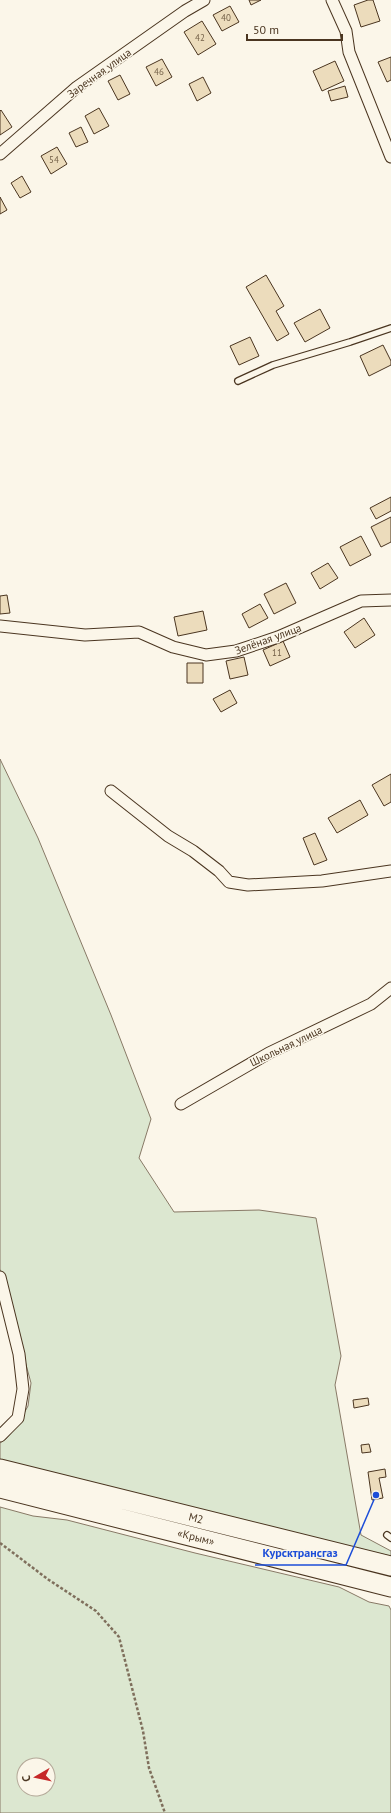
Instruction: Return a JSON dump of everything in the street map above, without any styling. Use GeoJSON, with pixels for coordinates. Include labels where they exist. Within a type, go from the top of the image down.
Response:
{"type":"FeatureCollection","features":[{"type":"Feature","properties":{"kind":"highway","name":"М2"},"geometry":{"type":"LineString","coordinates":[[0,1469],[391,1566]]}},
{"type":"Feature","properties":{"kind":"highway","name":"«Крым»"},"geometry":{"type":"LineString","coordinates":[[0,1488],[391,1587]]}},
{"type":"Feature","properties":{"kind":"street","name":"Заречная улица"},"geometry":{"type":"LineString","coordinates":[[0,154],[77,87],[185,11],[204,0]]}},
{"type":"Feature","properties":{"kind":"street"},"geometry":{"type":"LineString","coordinates":[[332,0],[346,31],[349,52],[391,158]]}},
{"type":"Feature","properties":{"kind":"street","name":"Зелёная улица"},"geometry":{"type":"LineString","coordinates":[[0,626],[85,635],[139,632],[173,647],[206,655],[236,651],[278,637],[361,601],[391,600]]}},
{"type":"Feature","properties":{"kind":"street"},"geometry":{"type":"LineString","coordinates":[[111,791],[168,836],[198,855],[219,871],[229,882],[248,885],[322,881],[391,871]]}},
{"type":"Feature","properties":{"kind":"street","name":"Школьная улица"},"geometry":{"type":"LineString","coordinates":[[181,1104],[269,1052],[371,1004],[391,988]]}},
{"type":"Feature","properties":{"kind":"street"},"geometry":{"type":"LineString","coordinates":[[0,1277],[19,1354],[24,1389],[18,1418],[0,1436]]}},
{"type":"Feature","properties":{"kind":"lane"},"geometry":{"type":"LineString","coordinates":[[238,381],[273,365],[342,345],[391,328]]}},
{"type":"Feature","properties":{"kind":"path"},"geometry":{"type":"LineString","coordinates":[[0,1544],[49,1580],[96,1611],[119,1637],[143,1731],[149,1768],[165,1813]]}},
{"type":"Feature","properties":{"kind":"green space"},"geometry":{"type":"Polygon","coordinates":[[[0,759],[38,838],[111,1015],[151,1119],[139,1158],[174,1212],[259,1210],[316,1218],[341,1356],[335,1385],[361,1535],[391,1551],[391,1569],[0,1471],[0,1443],[6,1439],[17,1426],[28,1406],[31,1383],[0,1269],[0,759]]]}},
{"type":"Feature","properties":{"kind":"green space"},"geometry":{"type":"Polygon","coordinates":[[[0,1507],[33,1516],[67,1520],[195,1553],[339,1587],[369,1602],[389,1606],[391,1610],[391,1813],[0,1813],[0,1507]]]}},
{"type":"Feature","properties":{"kind":"building"},"geometry":{"type":"Polygon","coordinates":[[[249,0],[261,0],[251,5],[249,0]]]}},
{"type":"Feature","properties":{"kind":"building"},"geometry":{"type":"Polygon","coordinates":[[[368,0],[373,0],[380,21],[361,27],[354,5],[368,0]]]}},
{"type":"Feature","properties":{"kind":"building"},"geometry":{"type":"Polygon","coordinates":[[[230,6],[239,22],[222,31],[213,15],[230,6]]]}},
{"type":"Feature","properties":{"kind":"building"},"geometry":{"type":"Polygon","coordinates":[[[202,21],[216,44],[198,55],[184,32],[202,21]]]}},
{"type":"Feature","properties":{"kind":"building"},"geometry":{"type":"Polygon","coordinates":[[[391,57],[391,80],[387,82],[378,62],[391,57]]]}},
{"type":"Feature","properties":{"kind":"building"},"geometry":{"type":"Polygon","coordinates":[[[162,59],[172,77],[156,86],[146,67],[162,59]]]}},
{"type":"Feature","properties":{"kind":"building"},"geometry":{"type":"Polygon","coordinates":[[[335,61],[344,81],[322,91],[313,71],[335,61]]]}},
{"type":"Feature","properties":{"kind":"building"},"geometry":{"type":"Polygon","coordinates":[[[120,75],[130,94],[118,100],[108,81],[120,75]]]}},
{"type":"Feature","properties":{"kind":"building"},"geometry":{"type":"Polygon","coordinates":[[[203,77],[211,93],[197,101],[189,84],[203,77]]]}},
{"type":"Feature","properties":{"kind":"building"},"geometry":{"type":"Polygon","coordinates":[[[345,86],[348,97],[331,101],[328,91],[345,86]]]}},
{"type":"Feature","properties":{"kind":"building"},"geometry":{"type":"Polygon","coordinates":[[[99,108],[109,126],[94,134],[85,116],[99,108]]]}},
{"type":"Feature","properties":{"kind":"building"},"geometry":{"type":"Polygon","coordinates":[[[1,110],[12,127],[0,135],[0,111],[1,110]]]}},
{"type":"Feature","properties":{"kind":"building"},"geometry":{"type":"Polygon","coordinates":[[[81,127],[88,142],[76,147],[69,133],[81,127]]]}},
{"type":"Feature","properties":{"kind":"building"},"geometry":{"type":"Polygon","coordinates":[[[57,147],[67,164],[51,174],[41,156],[57,147]]]}},
{"type":"Feature","properties":{"kind":"building"},"geometry":{"type":"Polygon","coordinates":[[[22,176],[31,192],[20,198],[11,183],[22,176]]]}},
{"type":"Feature","properties":{"kind":"building"},"geometry":{"type":"Polygon","coordinates":[[[0,197],[7,210],[0,214],[0,197]]]}},
{"type":"Feature","properties":{"kind":"building"},"geometry":{"type":"Polygon","coordinates":[[[266,275],[284,306],[276,311],[289,334],[277,341],[246,287],[266,275]]]}},
{"type":"Feature","properties":{"kind":"building"},"geometry":{"type":"Polygon","coordinates":[[[320,309],[330,328],[305,342],[294,323],[320,309]]]}},
{"type":"Feature","properties":{"kind":"building"},"geometry":{"type":"Polygon","coordinates":[[[250,337],[259,356],[239,365],[230,346],[250,337]]]}},
{"type":"Feature","properties":{"kind":"building"},"geometry":{"type":"Polygon","coordinates":[[[383,345],[391,361],[391,365],[369,376],[360,356],[383,345]]]}},
{"type":"Feature","properties":{"kind":"building"},"geometry":{"type":"Polygon","coordinates":[[[391,497],[391,511],[376,519],[370,508],[391,497]]]}},
{"type":"Feature","properties":{"kind":"building"},"geometry":{"type":"Polygon","coordinates":[[[391,517],[391,542],[381,547],[371,527],[391,517]]]}},
{"type":"Feature","properties":{"kind":"building"},"geometry":{"type":"Polygon","coordinates":[[[361,536],[371,555],[350,566],[340,547],[361,536]]]}},
{"type":"Feature","properties":{"kind":"building"},"geometry":{"type":"Polygon","coordinates":[[[328,563],[338,578],[320,589],[311,573],[328,563]]]}},
{"type":"Feature","properties":{"kind":"building"},"geometry":{"type":"Polygon","coordinates":[[[286,583],[296,603],[274,614],[264,594],[286,583]]]}},
{"type":"Feature","properties":{"kind":"building"},"geometry":{"type":"Polygon","coordinates":[[[7,595],[10,613],[0,614],[0,596],[7,595]]]}},
{"type":"Feature","properties":{"kind":"building"},"geometry":{"type":"Polygon","coordinates":[[[260,604],[268,618],[249,628],[242,614],[260,604]]]}},
{"type":"Feature","properties":{"kind":"building"},"geometry":{"type":"Polygon","coordinates":[[[203,611],[207,630],[178,636],[174,617],[203,611]]]}},
{"type":"Feature","properties":{"kind":"building"},"geometry":{"type":"Polygon","coordinates":[[[364,618],[375,635],[355,648],[344,632],[364,618]]]}},
{"type":"Feature","properties":{"kind":"building"},"geometry":{"type":"Polygon","coordinates":[[[283,641],[290,657],[270,666],[263,650],[283,641]]]}},
{"type":"Feature","properties":{"kind":"building"},"geometry":{"type":"Polygon","coordinates":[[[244,657],[248,675],[230,679],[226,661],[244,657]]]}},
{"type":"Feature","properties":{"kind":"building"},"geometry":{"type":"Polygon","coordinates":[[[187,663],[203,663],[203,683],[187,683],[187,663]]]}},
{"type":"Feature","properties":{"kind":"building"},"geometry":{"type":"Polygon","coordinates":[[[230,690],[237,703],[221,712],[213,699],[230,690]]]}},
{"type":"Feature","properties":{"kind":"building"},"geometry":{"type":"Polygon","coordinates":[[[391,774],[391,802],[384,806],[372,785],[391,774]]]}},
{"type":"Feature","properties":{"kind":"building"},"geometry":{"type":"Polygon","coordinates":[[[360,800],[368,815],[337,833],[328,818],[360,800]]]}},
{"type":"Feature","properties":{"kind":"building"},"geometry":{"type":"Polygon","coordinates":[[[315,833],[327,860],[314,865],[303,838],[315,833]]]}},
{"type":"Feature","properties":{"kind":"building"},"geometry":{"type":"Polygon","coordinates":[[[368,1398],[369,1405],[354,1408],[353,1400],[368,1398]]]}},
{"type":"Feature","properties":{"kind":"building"},"geometry":{"type":"Polygon","coordinates":[[[369,1444],[371,1452],[362,1453],[361,1445],[369,1444]]]}},
{"type":"Feature","properties":{"kind":"building"},"geometry":{"type":"Polygon","coordinates":[[[385,1469],[386,1477],[379,1478],[383,1498],[372,1500],[368,1472],[385,1469]]]}},
{"type":"Feature","properties":{"kind":"place","name":"Курсктрансгаз"},"geometry":{"type":"Point","coordinates":[376,1495]}}]}
